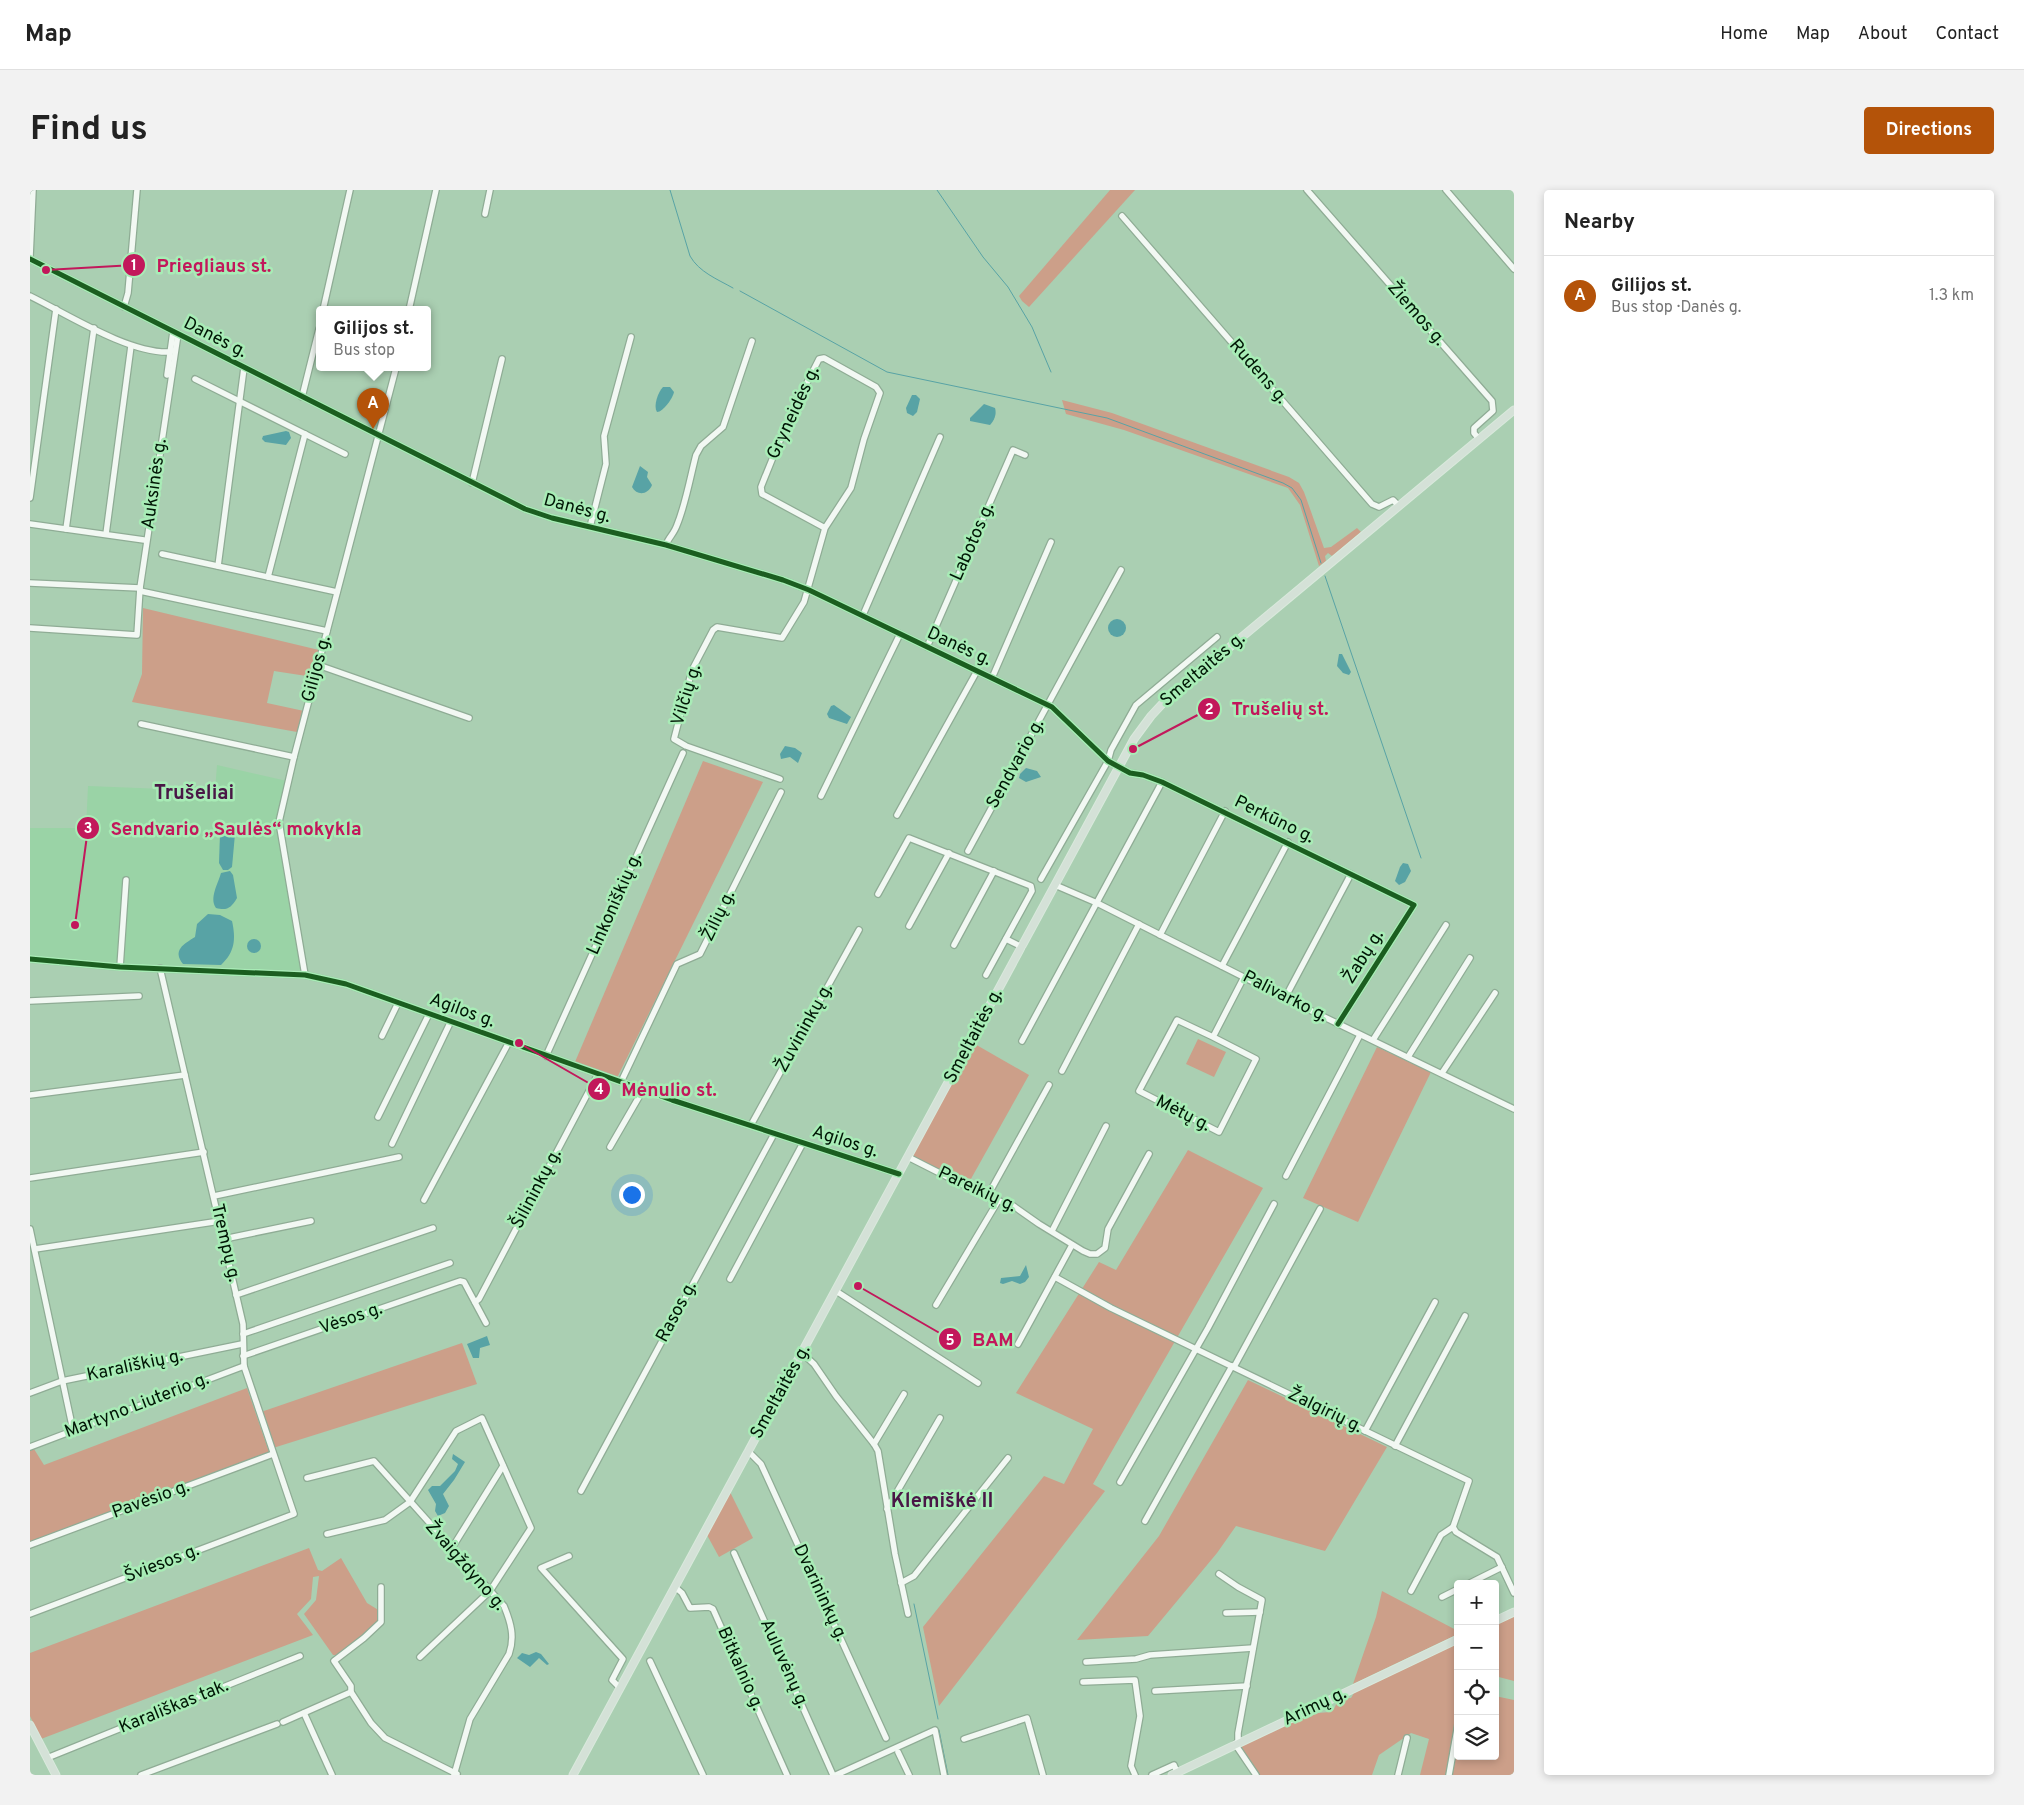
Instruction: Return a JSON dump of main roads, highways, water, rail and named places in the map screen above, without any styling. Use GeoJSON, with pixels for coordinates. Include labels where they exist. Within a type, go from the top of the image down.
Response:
{"type":"FeatureCollection","features":[{"type":"Feature","properties":{"kind":"main road","name":"Smeltaitės g."},"geometry":{"type":"LineString","coordinates":[[573,1775],[1055,885],[1145,723],[1164,702],[1514,410]]}},
{"type":"Feature","properties":{"kind":"main road"},"geometry":{"type":"LineString","coordinates":[[1499,1619],[1514,1612]]}},
{"type":"Feature","properties":{"kind":"main road","name":"Arimų g."},"geometry":{"type":"LineString","coordinates":[[1174,1774],[1454,1641]]}},
{"type":"Feature","properties":{"kind":"main road"},"geometry":{"type":"LineString","coordinates":[[31,1727],[56,1775]]}},
{"type":"Feature","properties":{"kind":"water"},"geometry":{"type":"Polygon","coordinates":[[[663,387],[670,387],[674,392],[672,398],[662,410],[657,412],[657,399],[663,387]]]}},
{"type":"Feature","properties":{"kind":"water"},"geometry":{"type":"Polygon","coordinates":[[[912,395],[916,395],[920,399],[917,412],[913,416],[907,413],[906,408],[912,395]]]}},
{"type":"Feature","properties":{"kind":"water"},"geometry":{"type":"Polygon","coordinates":[[[984,404],[996,410],[990,425],[970,421],[970,418],[984,404]]]}},
{"type":"Feature","properties":{"kind":"water"},"geometry":{"type":"Polygon","coordinates":[[[289,432],[291,438],[286,445],[265,442],[262,439],[263,436],[289,432]]]}},
{"type":"Feature","properties":{"kind":"water"},"geometry":{"type":"Polygon","coordinates":[[[640,466],[648,472],[647,477],[652,485],[648,491],[642,493],[637,492],[632,487],[640,466]]]}},
{"type":"Feature","properties":{"kind":"water"},"geometry":{"type":"Polygon","coordinates":[[[1117,619],[1124,621],[1126,628],[1124,635],[1117,637],[1110,635],[1108,628],[1110,621],[1117,619]]]}},
{"type":"Feature","properties":{"kind":"water"},"geometry":{"type":"Polygon","coordinates":[[[1339,654],[1342,654],[1351,672],[1349,675],[1343,673],[1337,666],[1339,654]]]}},
{"type":"Feature","properties":{"kind":"water"},"geometry":{"type":"Polygon","coordinates":[[[834,705],[851,717],[847,724],[829,718],[827,714],[831,706],[834,705]]]}},
{"type":"Feature","properties":{"kind":"water"},"geometry":{"type":"Polygon","coordinates":[[[785,746],[795,748],[802,753],[798,763],[790,757],[781,759],[780,754],[785,746]]]}},
{"type":"Feature","properties":{"kind":"water"},"geometry":{"type":"Polygon","coordinates":[[[1026,768],[1037,771],[1041,777],[1026,782],[1019,778],[1026,768]]]}},
{"type":"Feature","properties":{"kind":"water"},"geometry":{"type":"Polygon","coordinates":[[[225,830],[233,830],[235,834],[232,867],[228,870],[223,870],[219,863],[220,834],[225,830]]]}},
{"type":"Feature","properties":{"kind":"water"},"geometry":{"type":"Polygon","coordinates":[[[1403,863],[1408,864],[1411,871],[1405,882],[1399,885],[1395,881],[1403,863]]]}},
{"type":"Feature","properties":{"kind":"water"},"geometry":{"type":"Polygon","coordinates":[[[230,871],[233,875],[237,898],[228,908],[216,908],[213,900],[221,873],[230,871]]]}},
{"type":"Feature","properties":{"kind":"water"},"geometry":{"type":"Polygon","coordinates":[[[208,914],[220,915],[232,921],[234,939],[232,950],[221,965],[183,964],[179,951],[183,945],[195,937],[197,924],[208,914]]]}},
{"type":"Feature","properties":{"kind":"water"},"geometry":{"type":"Polygon","coordinates":[[[251,939],[257,939],[261,946],[257,953],[251,953],[247,949],[247,943],[251,939]]]}},
{"type":"Feature","properties":{"kind":"water"},"geometry":{"type":"Polygon","coordinates":[[[1026,1265],[1029,1277],[1025,1282],[1020,1284],[1012,1281],[1000,1283],[1001,1278],[1020,1276],[1026,1265]]]}},
{"type":"Feature","properties":{"kind":"water"},"geometry":{"type":"Polygon","coordinates":[[[487,1336],[490,1345],[480,1348],[479,1358],[473,1358],[467,1344],[487,1336]]]}},
{"type":"Feature","properties":{"kind":"water"},"geometry":{"type":"Polygon","coordinates":[[[453,1454],[465,1462],[443,1494],[449,1506],[445,1513],[438,1516],[435,1511],[436,1504],[428,1490],[432,1486],[440,1486],[455,1471],[458,1464],[452,1459],[453,1454]]]}},
{"type":"Feature","properties":{"kind":"water"},"geometry":{"type":"Polygon","coordinates":[[[536,1652],[541,1654],[549,1664],[547,1665],[539,1658],[530,1667],[517,1658],[522,1653],[529,1655],[536,1652]]]}},
{"type":"Feature","properties":{"kind":"waterway"},"geometry":{"type":"LineString","coordinates":[[670,190],[690,256],[703,271],[733,288]]}},
{"type":"Feature","properties":{"kind":"waterway"},"geometry":{"type":"LineString","coordinates":[[937,190],[983,257],[1008,287],[1032,327],[1051,372]]}},
{"type":"Feature","properties":{"kind":"waterway"},"geometry":{"type":"LineString","coordinates":[[740,291],[887,372],[1107,418],[1283,483],[1292,488],[1301,500],[1321,563]]}},
{"type":"Feature","properties":{"kind":"waterway"},"geometry":{"type":"LineString","coordinates":[[1325,576],[1421,858]]}},
{"type":"Feature","properties":{"kind":"waterway"},"geometry":{"type":"LineString","coordinates":[[914,1604],[938,1719]]}},
{"type":"Feature","properties":{"kind":"waterway"},"geometry":{"type":"LineString","coordinates":[[939,1730],[948,1775]]}},
{"type":"Feature","properties":{"kind":"place","name":"Priegliaus st."},"geometry":{"type":"Point","coordinates":[46,270]}},
{"type":"Feature","properties":{"kind":"place","name":"Gilijos st."},"geometry":{"type":"Point","coordinates":[373,429]}},
{"type":"Feature","properties":{"kind":"place","name":"Trušelių st."},"geometry":{"type":"Point","coordinates":[1133,749]}},
{"type":"Feature","properties":{"kind":"place","name":"Sendvario „Saulės“ mokykla"},"geometry":{"type":"Point","coordinates":[75,925]}},
{"type":"Feature","properties":{"kind":"place","name":"Mėnulio st."},"geometry":{"type":"Point","coordinates":[519,1043]}},
{"type":"Feature","properties":{"kind":"place","name":"BAM"},"geometry":{"type":"Point","coordinates":[858,1286]}},
{"type":"Feature","properties":{"kind":"district","name":"Trušeliai"},"geometry":{"type":"Point","coordinates":[194,794]}},
{"type":"Feature","properties":{"kind":"district","name":"Klemiškė II"},"geometry":{"type":"Point","coordinates":[942,1502]}}]}
